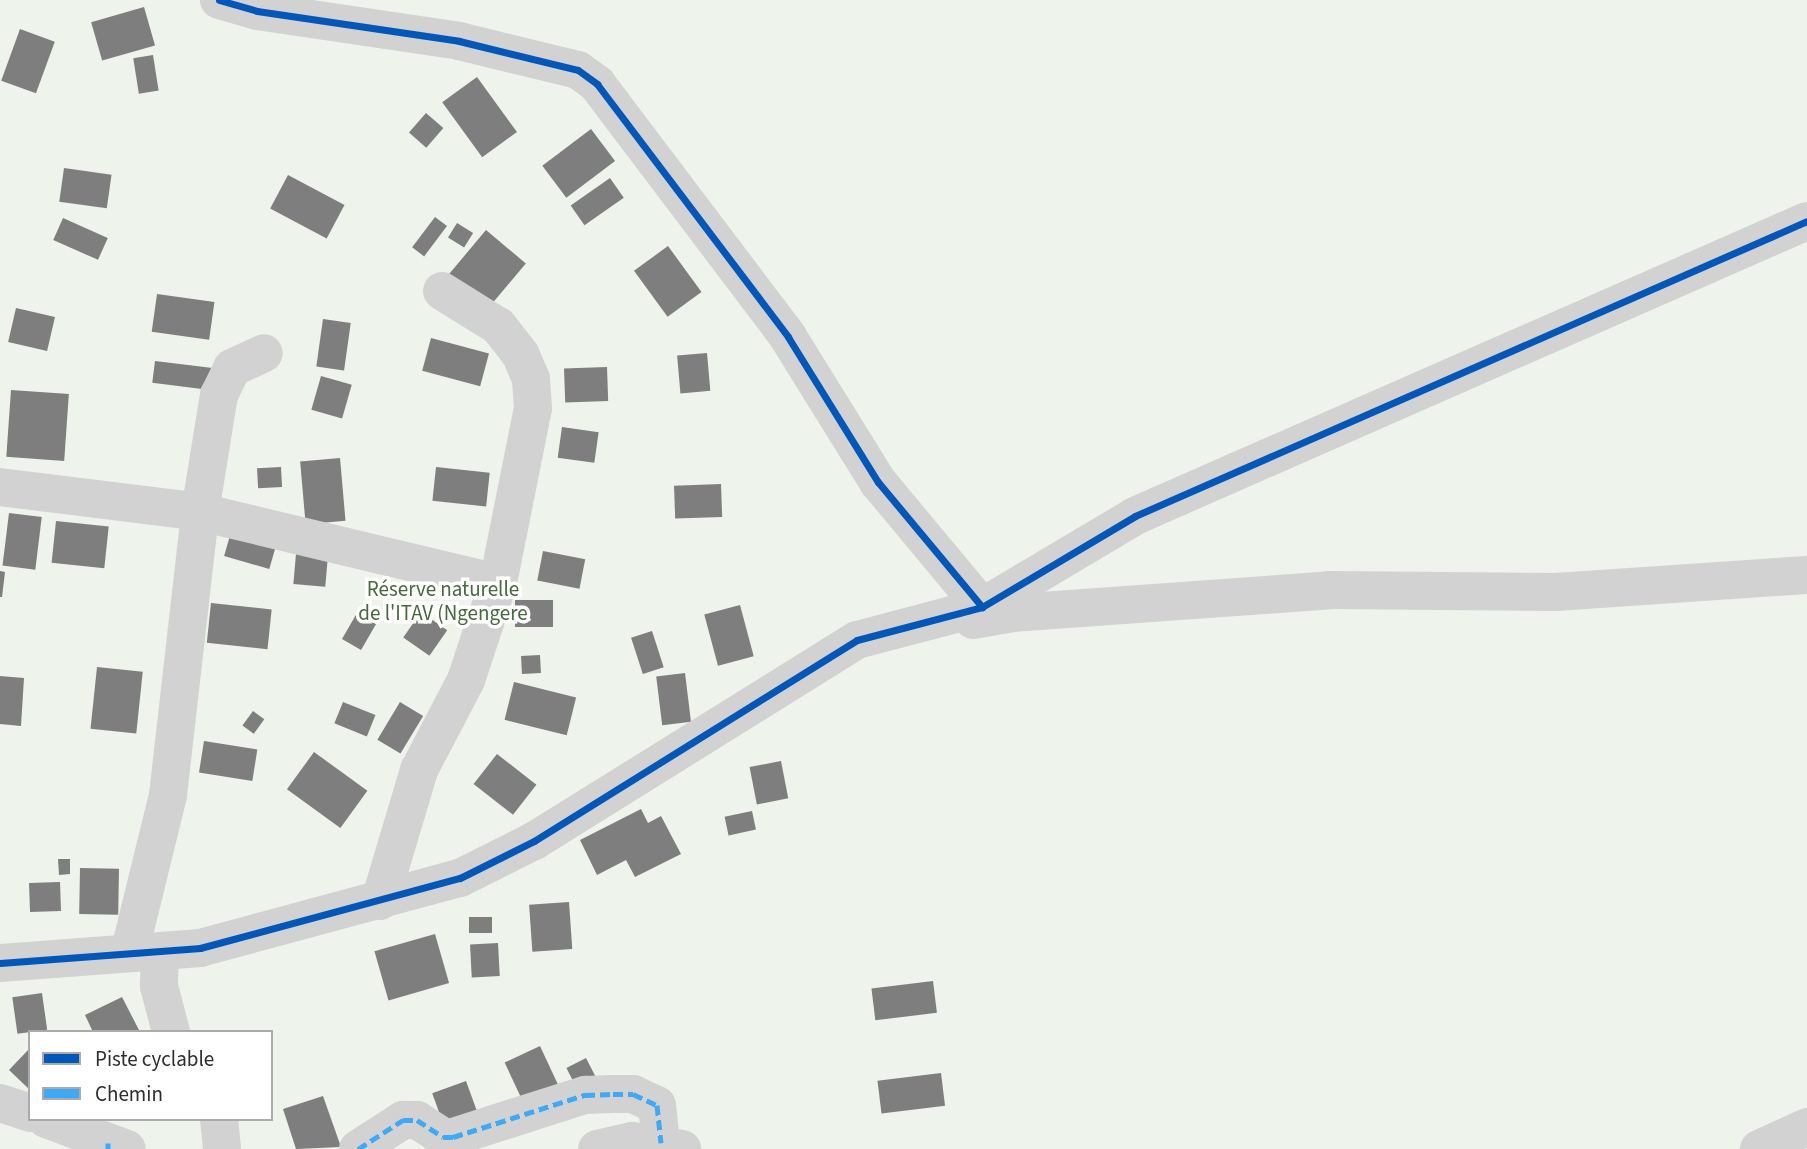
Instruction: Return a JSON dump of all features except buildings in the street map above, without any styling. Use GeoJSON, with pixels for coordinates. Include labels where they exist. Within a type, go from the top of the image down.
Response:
{"type":"FeatureCollection","features":[{"type":"Feature","properties":{"kind":"street"},"geometry":{"type":"LineString","coordinates":[[219,0],[257,11],[459,41],[578,70],[597,84],[788,337],[878,482],[982,607]]}},
{"type":"Feature","properties":{"kind":"street"},"geometry":{"type":"LineString","coordinates":[[0,963],[200,948],[460,878],[534,841],[857,640],[982,607],[1135,516],[1807,221]]}},
{"type":"Feature","properties":{"kind":"street"},"geometry":{"type":"LineString","coordinates":[[380,901],[419,770],[466,680],[498,583],[533,408],[531,379],[521,355],[498,326],[442,291]]}},
{"type":"Feature","properties":{"kind":"street"},"geometry":{"type":"LineString","coordinates":[[171,1030],[159,986],[145,952],[168,795],[200,512],[219,395],[232,368],[264,353]]}},
{"type":"Feature","properties":{"kind":"street"},"geometry":{"type":"LineString","coordinates":[[0,486],[200,512],[498,583]]}},
{"type":"Feature","properties":{"kind":"street"},"geometry":{"type":"LineString","coordinates":[[857,640],[1013,613],[1330,590],[1556,592],[1807,575]]}},
{"type":"Feature","properties":{"kind":"street"},"geometry":{"type":"LineString","coordinates":[[358,1149],[403,1120],[417,1120],[443,1137],[453,1137],[585,1095],[633,1094],[657,1105],[671,1146],[632,1141],[597,1149]]}},
{"type":"Feature","properties":{"kind":"street"},"geometry":{"type":"LineString","coordinates":[[0,1103],[28,1112]]}},
{"type":"Feature","properties":{"kind":"street"},"geometry":{"type":"LineString","coordinates":[[51,1121],[114,1147]]}},
{"type":"Feature","properties":{"kind":"street"},"geometry":{"type":"LineString","coordinates":[[219,1121],[222,1149]]}},
{"type":"Feature","properties":{"kind":"street"},"geometry":{"type":"LineString","coordinates":[[1759,1149],[1807,1127]]}},
{"type":"Feature","properties":{"kind":"green space","name":"Réserve naturelle de l'ITAV (Ngengere"},"geometry":{"type":"Polygon","coordinates":[[[0,0],[1807,0],[1807,1149],[0,1149],[0,0]]]}},
{"type":"Feature","properties":{"kind":"marked path"},"geometry":{"type":"LineString","coordinates":[[358,1149],[403,1120],[417,1120],[443,1137],[453,1137],[585,1095],[613,1094],[633,1094],[657,1105],[661,1143]]}},
{"type":"Feature","properties":{"kind":"marked path"},"geometry":{"type":"LineString","coordinates":[[108,1143],[108,1149]]}},
{"type":"Feature","properties":{"kind":"cycle path"},"geometry":{"type":"LineString","coordinates":[[219,0],[257,11],[459,41],[578,70],[597,84],[788,337],[878,482],[982,607]]}},
{"type":"Feature","properties":{"kind":"cycle path"},"geometry":{"type":"LineString","coordinates":[[0,963],[200,948],[460,878],[534,841],[857,640],[982,607],[1135,516],[1807,221]]}}]}
